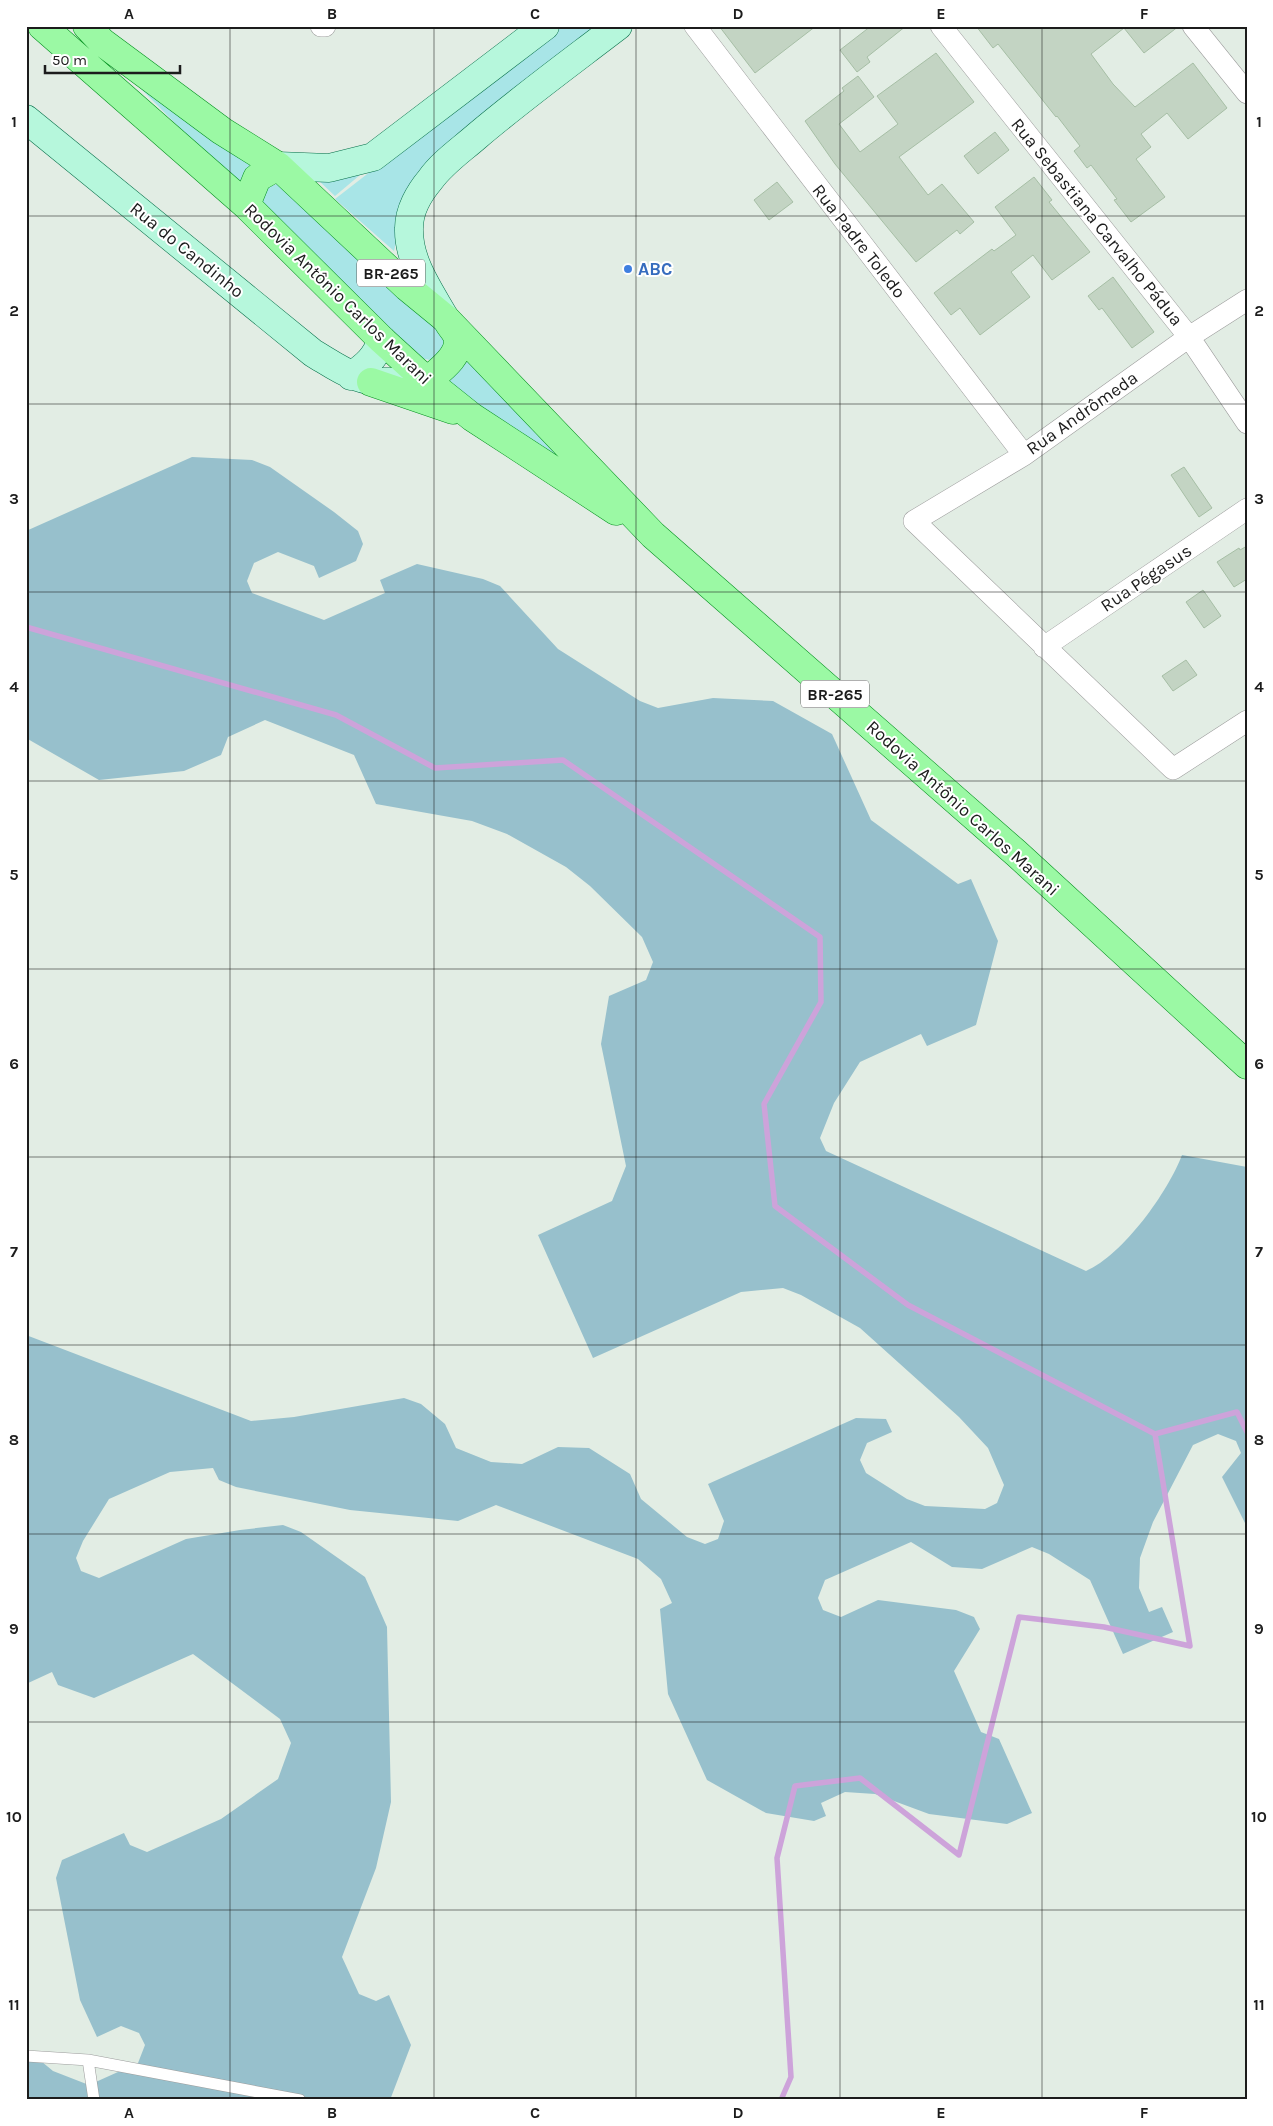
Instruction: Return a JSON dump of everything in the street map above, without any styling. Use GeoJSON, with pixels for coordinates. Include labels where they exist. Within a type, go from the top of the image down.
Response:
{"type":"FeatureCollection","features":[{"type":"Feature","properties":{"kind":"main road","name":"Rodovia Antônio Carlos Marani"},"geometry":{"type":"LineString","coordinates":[[42,26],[246,205],[382,340],[427,381],[472,417],[653,534]]}},
{"type":"Feature","properties":{"kind":"main road","name":"Rodovia Antônio Carlos Marani"},"geometry":{"type":"LineString","coordinates":[[87,26],[102,42],[222,131],[278,166],[407,287],[446,320],[653,534],[1016,854],[1247,1066]]}},
{"type":"Feature","properties":{"kind":"main road"},"geometry":{"type":"LineString","coordinates":[[246,205],[249,192],[256,178],[278,166],[329,168],[373,157],[545,26]]}},
{"type":"Feature","properties":{"kind":"main road"},"geometry":{"type":"LineString","coordinates":[[361,379],[427,381],[443,368],[456,351],[457,336],[420,273],[410,248],[408,226],[416,201],[430,178],[516,103],[618,26]]}},
{"type":"Feature","properties":{"kind":"main road","name":"Rua do Candinho"},"geometry":{"type":"LineString","coordinates":[[26,119],[312,352],[361,379]]}},
{"type":"Feature","properties":{"kind":"main road"},"geometry":{"type":"LineString","coordinates":[[361,379],[376,355],[382,340]]}},
{"type":"Feature","properties":{"kind":"main road"},"geometry":{"type":"LineString","coordinates":[[361,379],[472,417]]}},
{"type":"Feature","properties":{"kind":"street","name":"Rua Padre Toledo"},"geometry":{"type":"LineString","coordinates":[[695,26],[1024,455]]}},
{"type":"Feature","properties":{"kind":"street","name":"Rua Sebastiana Carvalho Pádua"},"geometry":{"type":"LineString","coordinates":[[941,26],[1189,337],[1247,422]]}},
{"type":"Feature","properties":{"kind":"street"},"geometry":{"type":"LineString","coordinates":[[1193,26],[1247,93]]}},
{"type":"Feature","properties":{"kind":"street","name":"Rua Andrômeda"},"geometry":{"type":"LineString","coordinates":[[1044,647],[914,521],[1024,455],[1189,337],[1247,300]]}},
{"type":"Feature","properties":{"kind":"street","name":"Rua Pégasus"},"geometry":{"type":"LineString","coordinates":[[1044,647],[1247,509]]}},
{"type":"Feature","properties":{"kind":"street"},"geometry":{"type":"LineString","coordinates":[[1044,647],[1173,769],[1247,721]]}},
{"type":"Feature","properties":{"kind":"lane"},"geometry":{"type":"LineString","coordinates":[[26,2056],[88,2060],[300,2100]]}},
{"type":"Feature","properties":{"kind":"lane"},"geometry":{"type":"LineString","coordinates":[[88,2060],[94,2100]]}},
{"type":"Feature","properties":{"kind":"shaded area"},"geometry":{"type":"Polygon","coordinates":[[[79,26],[264,164],[239,188],[79,26]]]}},
{"type":"Feature","properties":{"kind":"shaded area"},"geometry":{"type":"Polygon","coordinates":[[[558,26],[609,26],[513,101],[399,230],[394,251],[335,199],[558,26]]]}},
{"type":"Feature","properties":{"kind":"shaded area"},"geometry":{"type":"Polygon","coordinates":[[[360,175],[335,196],[317,179],[360,175]]]}},
{"type":"Feature","properties":{"kind":"shaded area"},"geometry":{"type":"Polygon","coordinates":[[[277,184],[444,336],[447,344],[443,353],[430,360],[420,358],[263,208],[262,195],[266,189],[277,184]]]}},
{"type":"Feature","properties":{"kind":"shaded area"},"geometry":{"type":"Polygon","coordinates":[[[470,357],[497,384],[537,435],[617,510],[435,380],[456,374],[470,357]]]}},
{"type":"Feature","properties":{"kind":"shaded area"},"geometry":{"type":"Polygon","coordinates":[[[192,457],[252,460],[270,467],[358,531],[363,544],[356,561],[319,578],[314,566],[278,552],[254,563],[247,581],[252,593],[324,620],[385,593],[380,580],[417,564],[483,579],[500,586],[558,649],[640,701],[658,708],[713,698],[773,701],[832,734],[871,820],[958,884],[971,879],[998,941],[976,1025],[927,1046],[921,1034],[860,1062],[834,1103],[820,1138],[826,1151],[1086,1271],[1115,1251],[1143,1221],[1166,1186],[1182,1155],[1247,1167],[1247,1527],[1222,1477],[1241,1453],[1236,1441],[1218,1434],[1193,1445],[1153,1522],[1140,1558],[1139,1588],[1149,1612],[1162,1607],[1173,1632],[1123,1654],[1090,1580],[1049,1554],[1032,1547],[982,1569],[952,1567],[911,1542],[825,1580],[818,1598],[823,1610],[841,1617],[878,1600],[956,1610],[974,1617],[980,1629],[954,1671],[981,1732],[999,1739],[1032,1813],[1007,1824],[929,1814],[875,1794],[845,1792],[821,1803],[826,1816],[814,1821],[766,1813],[707,1780],[668,1694],[660,1609],[672,1603],[661,1579],[638,1559],[496,1505],[458,1521],[350,1510],[236,1487],[219,1480],[213,1468],[170,1472],[109,1499],[83,1541],[76,1558],[81,1571],[99,1578],[186,1539],[283,1525],[301,1532],[365,1577],[387,1627],[391,1802],[376,1868],[342,1957],[359,1994],[376,2001],[389,1995],[411,2045],[390,2100],[26,2100],[26,2052],[30,2052],[53,2071],[89,2085],[138,2063],[145,2045],[139,2033],[121,2026],[97,2037],[80,2000],[56,1878],[62,1860],[124,1833],[130,1845],[147,1852],[221,1819],[278,1779],[291,1743],[280,1719],[193,1654],[94,1698],[58,1685],[52,1672],[26,1684],[26,1335],[251,1421],[294,1417],[404,1398],[421,1404],[445,1424],[456,1448],[491,1462],[522,1464],[558,1447],[589,1448],[630,1474],[641,1499],[687,1537],[705,1544],[718,1539],[724,1521],[708,1484],[856,1418],[886,1419],[892,1432],[867,1443],[860,1460],[866,1473],[907,1499],[925,1506],[985,1509],[997,1503],[1004,1485],[988,1448],[959,1417],[860,1328],[801,1295],[783,1288],[741,1292],[593,1358],[538,1235],[612,1201],[626,1166],[601,1044],[609,996],[646,980],[653,962],[642,937],[590,886],[566,867],[507,834],[472,821],[376,804],[354,755],[265,720],[228,737],[221,755],[184,771],[99,780],[26,738],[26,531],[192,457]]]}},
{"type":"Feature","properties":{"kind":"building"},"geometry":{"type":"Polygon","coordinates":[[[719,26],[816,26],[755,73],[719,26]]]}},
{"type":"Feature","properties":{"kind":"building"},"geometry":{"type":"Polygon","coordinates":[[[871,26],[906,26],[867,57],[870,62],[857,72],[840,50],[871,26]]]}},
{"type":"Feature","properties":{"kind":"building"},"geometry":{"type":"Polygon","coordinates":[[[976,26],[1179,26],[1144,53],[1124,28],[1091,54],[1113,84],[1135,107],[1193,63],[1227,108],[1188,139],[1167,113],[1141,134],[1151,147],[1136,159],[1165,197],[1131,222],[1114,200],[1117,199],[1091,165],[1087,168],[1074,151],[1080,146],[1057,116],[998,44],[993,48],[976,26]]]}},
{"type":"Feature","properties":{"kind":"building"},"geometry":{"type":"Polygon","coordinates":[[[936,53],[974,102],[899,157],[928,195],[942,184],[974,222],[960,234],[957,230],[916,262],[835,164],[805,121],[844,91],[842,88],[858,76],[874,97],[839,124],[860,152],[898,124],[877,96],[936,53]]]}},
{"type":"Feature","properties":{"kind":"building"},"geometry":{"type":"Polygon","coordinates":[[[995,132],[1009,150],[978,174],[964,156],[995,132]]]}},
{"type":"Feature","properties":{"kind":"building"},"geometry":{"type":"Polygon","coordinates":[[[1034,177],[1052,200],[1049,202],[1090,252],[1052,280],[1033,255],[1011,272],[1030,297],[980,335],[960,308],[951,315],[934,293],[992,249],[994,251],[1016,235],[995,207],[1034,177]]]}},
{"type":"Feature","properties":{"kind":"building"},"geometry":{"type":"Polygon","coordinates":[[[777,182],[793,202],[769,220],[754,200],[777,182]]]}},
{"type":"Feature","properties":{"kind":"building"},"geometry":{"type":"Polygon","coordinates":[[[1113,277],[1154,332],[1132,348],[1102,308],[1099,310],[1088,296],[1113,277]]]}},
{"type":"Feature","properties":{"kind":"building"},"geometry":{"type":"Polygon","coordinates":[[[1184,467],[1212,508],[1199,517],[1171,475],[1184,467]]]}},
{"type":"Feature","properties":{"kind":"building"},"geometry":{"type":"Polygon","coordinates":[[[1247,546],[1247,579],[1234,587],[1217,562],[1239,548],[1240,550],[1247,546]]]}},
{"type":"Feature","properties":{"kind":"building"},"geometry":{"type":"Polygon","coordinates":[[[1203,590],[1221,616],[1204,628],[1186,602],[1203,590]]]}},
{"type":"Feature","properties":{"kind":"building"},"geometry":{"type":"Polygon","coordinates":[[[1186,660],[1197,675],[1173,691],[1162,676],[1186,660]]]}},
{"type":"Feature","properties":{"kind":"waterway"},"geometry":{"type":"LineString","coordinates":[[26,627],[336,715],[435,768],[563,760],[820,937],[821,1002],[764,1104],[775,1206],[908,1305],[1155,1434],[1190,1646],[1104,1627],[1019,1617],[959,1855],[860,1778],[795,1786],[777,1858],[791,2077],[781,2100]]}},
{"type":"Feature","properties":{"kind":"waterway"},"geometry":{"type":"LineString","coordinates":[[1155,1434],[1237,1412],[1247,1432]]}},
{"type":"Feature","properties":{"kind":"place","name":"ABC"},"geometry":{"type":"Point","coordinates":[628,269]}}]}
